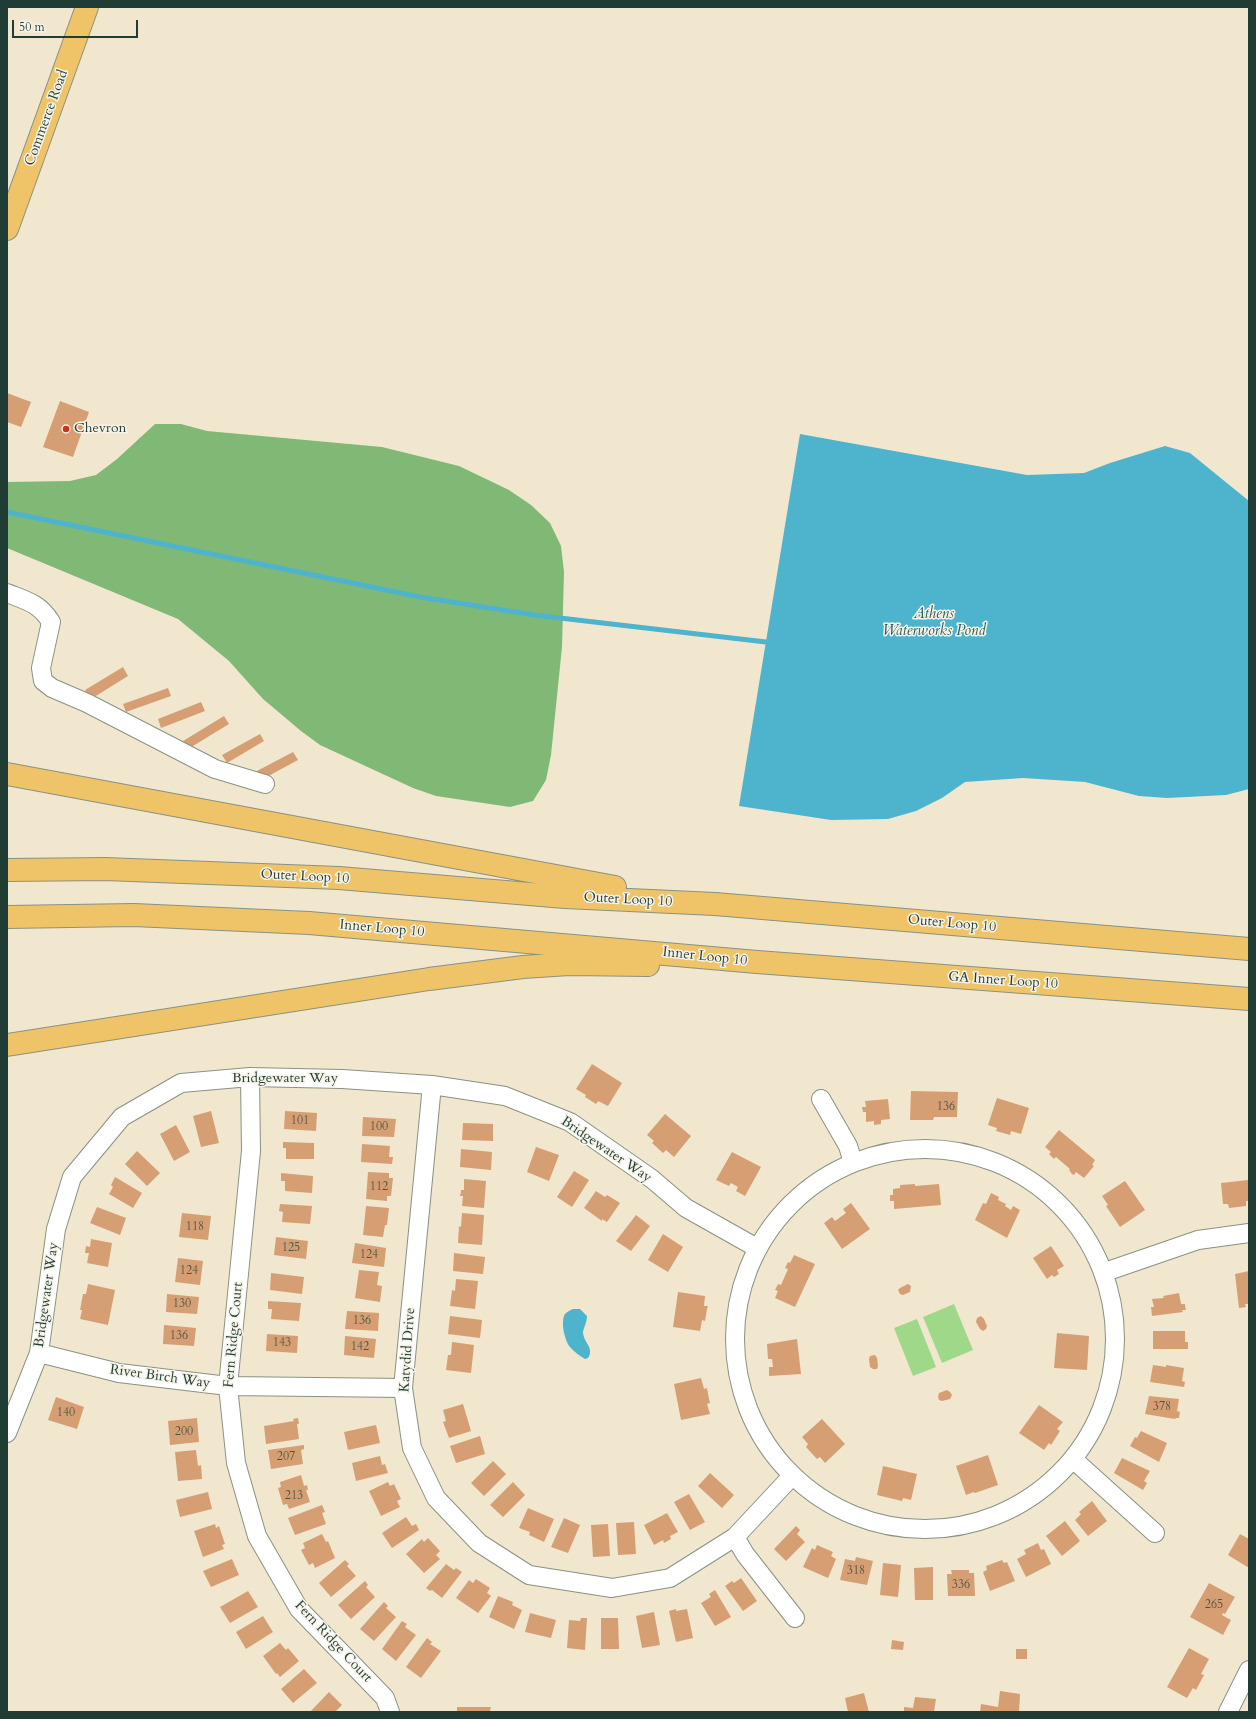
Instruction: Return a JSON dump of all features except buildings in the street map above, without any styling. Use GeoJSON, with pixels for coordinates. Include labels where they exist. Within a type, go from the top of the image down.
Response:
{"type":"FeatureCollection","features":[{"type":"Feature","properties":{"kind":"highway","name":"Commerce Road"},"geometry":{"type":"LineString","coordinates":[[7,228],[87,7]]}},
{"type":"Feature","properties":{"kind":"highway"},"geometry":{"type":"LineString","coordinates":[[7,774],[570,880],[715,904]]}},
{"type":"Feature","properties":{"kind":"highway","name":"Outer Loop 10"},"geometry":{"type":"LineString","coordinates":[[7,870],[104,869],[339,878],[565,897],[715,904],[1249,949]]}},
{"type":"Feature","properties":{"kind":"highway","name":"Inner Loop 10"},"geometry":{"type":"LineString","coordinates":[[7,917],[134,915],[309,923],[757,962]]}},
{"type":"Feature","properties":{"kind":"highway"},"geometry":{"type":"LineString","coordinates":[[7,1045],[429,979],[523,967],[569,964],[639,965],[757,962]]}},
{"type":"Feature","properties":{"kind":"highway","name":"GA Inner Loop 10"},"geometry":{"type":"LineString","coordinates":[[757,962],[1249,999]]}},
{"type":"Feature","properties":{"kind":"street"},"geometry":{"type":"LineString","coordinates":[[7,593],[30,602],[44,611],[51,622],[40,668],[43,681],[52,688],[87,703],[215,769],[265,784]]}},
{"type":"Feature","properties":{"kind":"street","name":"Bridgewater Way"},"geometry":{"type":"LineString","coordinates":[[7,1433],[39,1353],[56,1229],[72,1177],[122,1117],[181,1083],[250,1077],[342,1079],[432,1084],[505,1096],[570,1122],[652,1179],[686,1208],[757,1248]]}},
{"type":"Feature","properties":{"kind":"street","name":"Fern Ridge Court"},"geometry":{"type":"LineString","coordinates":[[250,1077],[251,1151],[228,1386],[236,1463],[257,1536],[299,1609],[385,1698],[390,1712]]}},
{"type":"Feature","properties":{"kind":"street","name":"Katydid Drive"},"geometry":{"type":"LineString","coordinates":[[432,1084],[403,1388],[412,1448],[436,1498],[479,1542],[529,1575],[612,1588],[670,1578],[735,1537],[792,1476]]}},
{"type":"Feature","properties":{"kind":"street"},"geometry":{"type":"LineString","coordinates":[[821,1099],[848,1146],[853,1162]]}},
{"type":"Feature","properties":{"kind":"street"},"geometry":{"type":"LineString","coordinates":[[912,1148],[973,1154],[1030,1178],[1075,1219],[1105,1272],[1117,1328],[1112,1386],[1090,1438],[1074,1460],[1035,1496],[988,1520],[936,1530],[884,1525],[834,1507],[792,1476],[767,1447],[749,1414],[735,1358],[737,1301],[757,1248],[775,1220],[810,1186],[853,1162],[912,1148]]}},
{"type":"Feature","properties":{"kind":"street"},"geometry":{"type":"LineString","coordinates":[[1105,1272],[1198,1240],[1249,1233]]}},
{"type":"Feature","properties":{"kind":"street","name":"River Birch Way"},"geometry":{"type":"LineString","coordinates":[[39,1353],[119,1373],[228,1386],[403,1388]]}},
{"type":"Feature","properties":{"kind":"street"},"geometry":{"type":"LineString","coordinates":[[1074,1460],[1155,1533]]}},
{"type":"Feature","properties":{"kind":"street"},"geometry":{"type":"LineString","coordinates":[[735,1537],[745,1554],[795,1618]]}},
{"type":"Feature","properties":{"kind":"street"},"geometry":{"type":"LineString","coordinates":[[1228,1712],[1249,1670]]}},
{"type":"Feature","properties":{"kind":"green space"},"geometry":{"type":"Polygon","coordinates":[[[155,424],[181,424],[207,431],[382,447],[459,466],[509,490],[531,505],[550,523],[561,546],[564,572],[562,647],[551,755],[546,780],[533,801],[510,807],[436,796],[413,788],[320,745],[263,699],[229,661],[178,619],[7,548],[7,482],[70,481],[96,475],[117,459],[155,424]]]}},
{"type":"Feature","properties":{"kind":"green space"},"geometry":{"type":"Polygon","coordinates":[[[954,1304],[973,1350],[942,1363],[923,1317],[954,1304]]]}},
{"type":"Feature","properties":{"kind":"green space"},"geometry":{"type":"Polygon","coordinates":[[[917,1319],[936,1367],[913,1376],[894,1328],[917,1319]]]}},
{"type":"Feature","properties":{"kind":"water","name":"Athens Waterworks Pond"},"geometry":{"type":"Polygon","coordinates":[[[800,434],[1027,475],[1084,473],[1110,463],[1165,446],[1190,453],[1249,501],[1249,789],[1226,795],[1167,798],[1139,796],[1085,782],[1023,778],[965,782],[942,798],[916,811],[888,819],[831,820],[739,806],[800,434]]]}},
{"type":"Feature","properties":{"kind":"water"},"geometry":{"type":"Polygon","coordinates":[[[573,1309],[580,1309],[587,1316],[583,1332],[590,1354],[588,1358],[585,1359],[570,1347],[566,1340],[563,1322],[564,1317],[565,1314],[573,1309]]]}},
{"type":"Feature","properties":{"kind":"waterway"},"geometry":{"type":"LineString","coordinates":[[7,512],[420,597],[534,615],[766,642]]}},
{"type":"Feature","properties":{"kind":"place","name":"Chevron"},"geometry":{"type":"Point","coordinates":[66,429]}}]}
